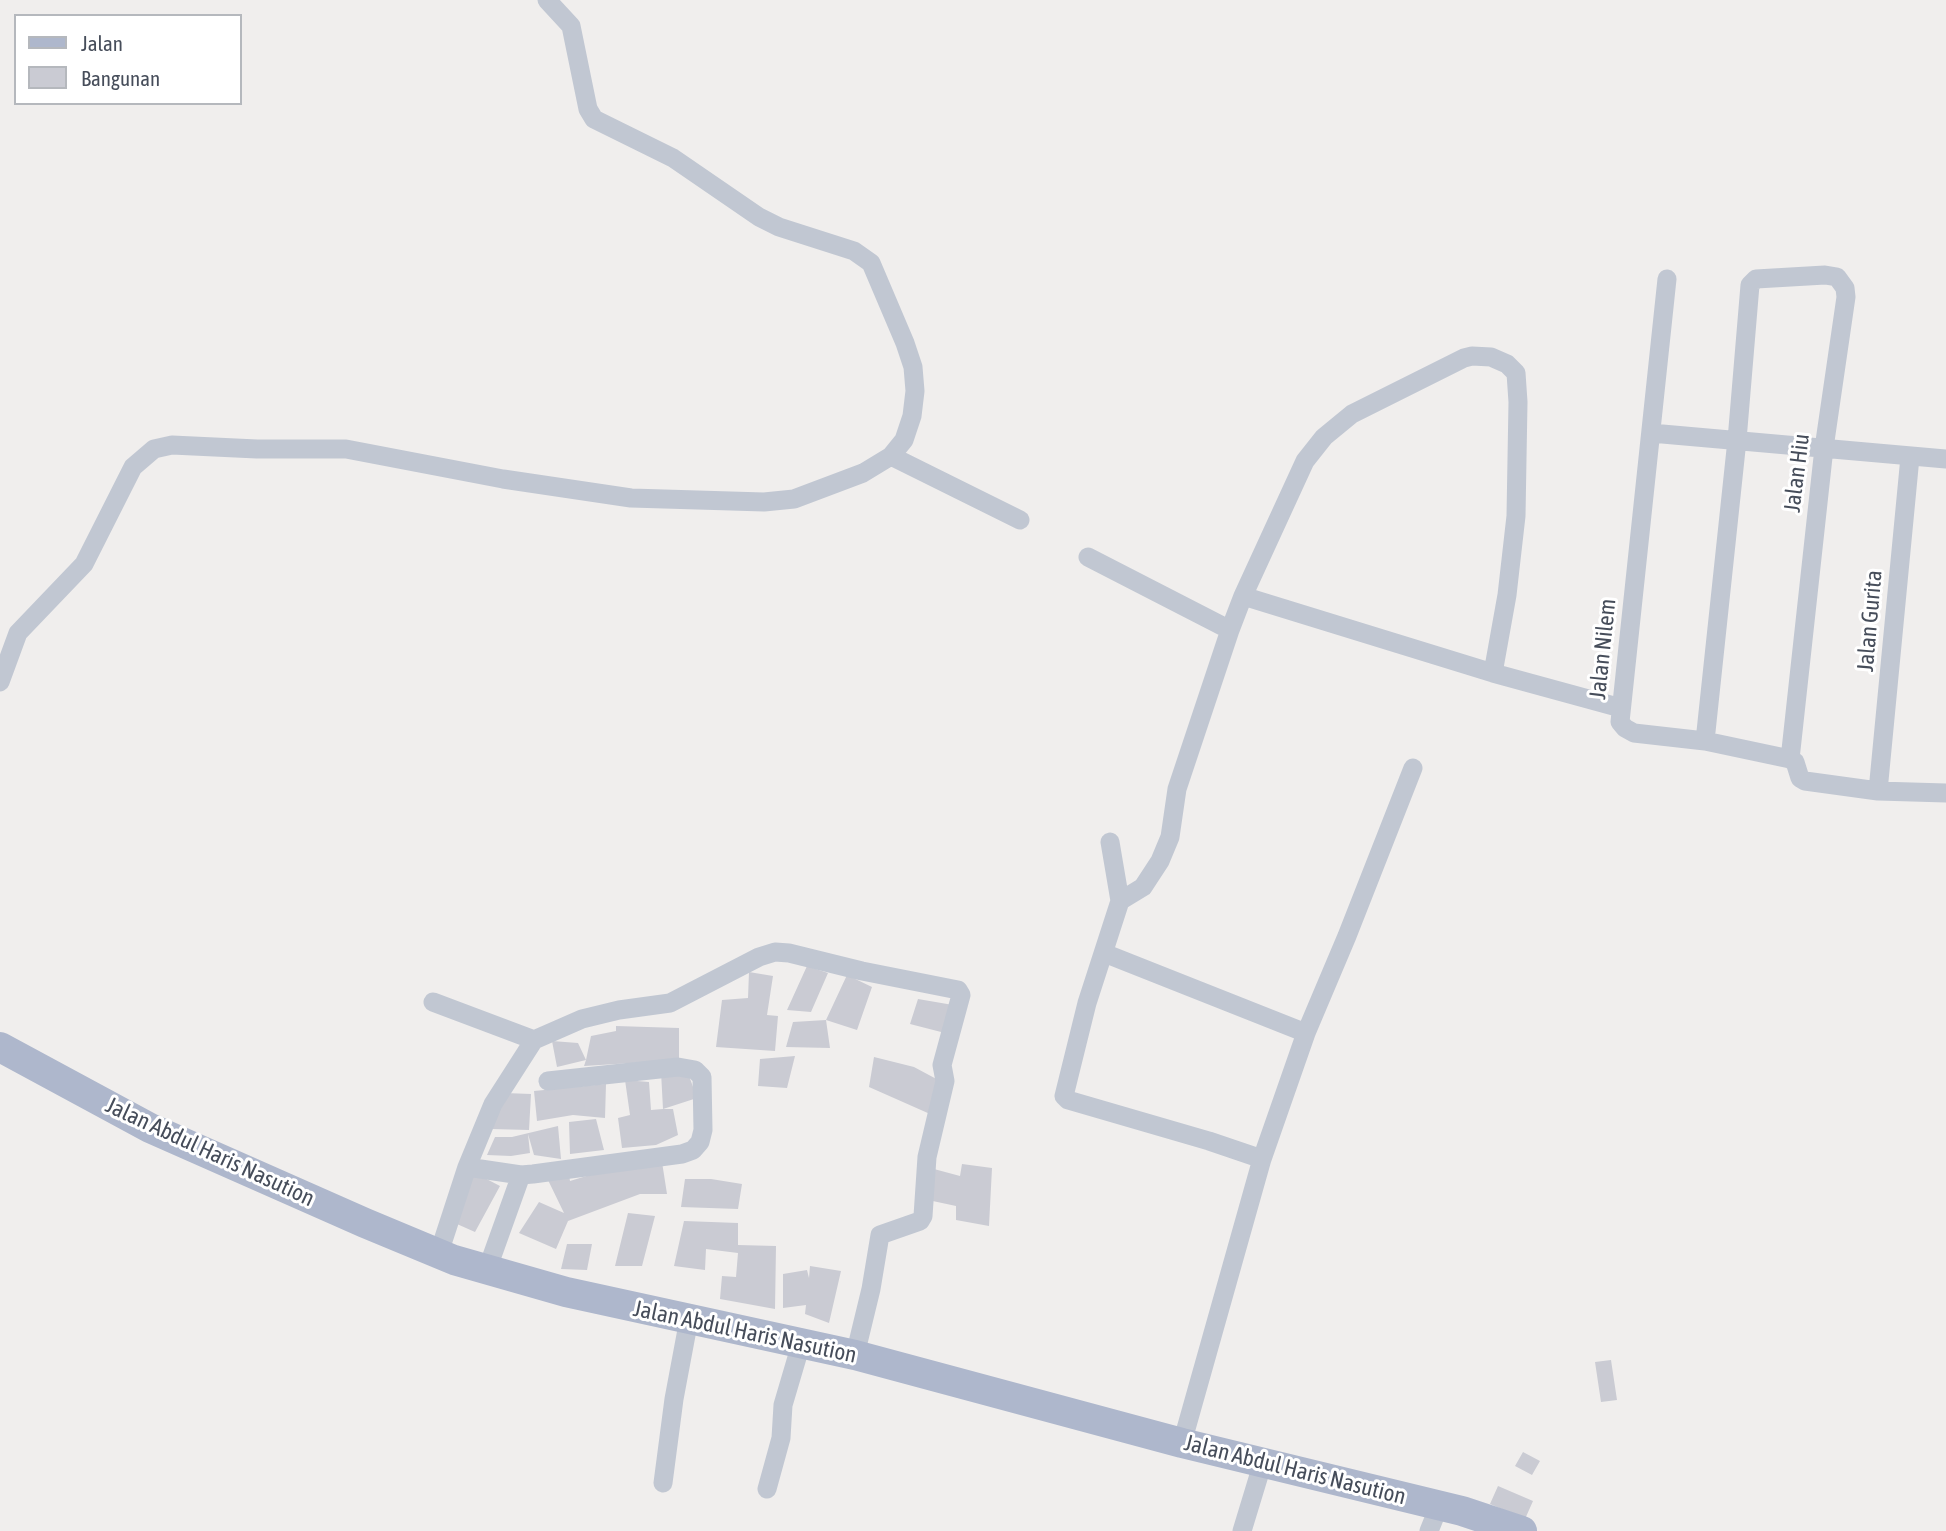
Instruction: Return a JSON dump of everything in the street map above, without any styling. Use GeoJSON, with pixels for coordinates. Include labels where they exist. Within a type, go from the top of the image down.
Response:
{"type":"FeatureCollection","features":[{"type":"Feature","properties":{"kind":"main road","name":"Jalan Abdul Haris Nasution"},"geometry":{"type":"LineString","coordinates":[[0,1047],[150,1128],[439,1254],[487,1270],[566,1292],[855,1355],[1182,1443],[1263,1462],[1434,1518],[1522,1531]]}},
{"type":"Feature","properties":{"kind":"street"},"geometry":{"type":"LineString","coordinates":[[0,682],[18,633],[84,564],[132,467],[154,449],[172,445],[346,449],[503,479],[631,498],[764,502],[794,499],[863,473],[891,456],[904,440],[912,416],[915,391],[913,367],[871,263],[854,251],[779,227],[673,158],[594,119],[588,109],[571,26],[547,0]]}},
{"type":"Feature","properties":{"kind":"street","name":"Jalan Hiu"},"geometry":{"type":"LineString","coordinates":[[1737,440],[1750,285],[1756,279],[1825,275],[1837,277],[1846,288],[1824,448],[1790,759]]}},
{"type":"Feature","properties":{"kind":"street","name":"Jalan Nilem"},"geometry":{"type":"LineString","coordinates":[[1667,279],[1620,722],[1629,731],[1640,734],[1705,741],[1790,759]]}},
{"type":"Feature","properties":{"kind":"street"},"geometry":{"type":"LineString","coordinates":[[1120,901],[1143,887],[1160,861],[1170,837],[1177,789],[1230,630],[1306,461],[1324,436],[1352,414],[1472,356],[1491,357],[1507,364],[1516,373],[1518,402],[1516,516],[1507,595],[1493,673]]}},
{"type":"Feature","properties":{"kind":"street"},"geometry":{"type":"LineString","coordinates":[[1651,433],[1946,459]]}},
{"type":"Feature","properties":{"kind":"street"},"geometry":{"type":"LineString","coordinates":[[1705,741],[1737,440]]}},
{"type":"Feature","properties":{"kind":"street"},"geometry":{"type":"LineString","coordinates":[[891,456],[1020,520]]}},
{"type":"Feature","properties":{"kind":"street","name":"Jalan Gurita"},"geometry":{"type":"LineString","coordinates":[[1878,791],[1910,457]]}},
{"type":"Feature","properties":{"kind":"street"},"geometry":{"type":"LineString","coordinates":[[1088,557],[1230,630]]}},
{"type":"Feature","properties":{"kind":"street"},"geometry":{"type":"LineString","coordinates":[[1243,596],[1493,673],[1621,708]]}},
{"type":"Feature","properties":{"kind":"street"},"geometry":{"type":"LineString","coordinates":[[1790,759],[1795,762],[1801,780],[1805,781],[1878,791],[1946,793]]}},
{"type":"Feature","properties":{"kind":"street"},"geometry":{"type":"LineString","coordinates":[[1182,1443],[1262,1159],[1306,1033],[1413,768]]}},
{"type":"Feature","properties":{"kind":"street"},"geometry":{"type":"LineString","coordinates":[[1110,842],[1120,901],[1087,1003],[1065,1098],[1209,1140],[1262,1159]]}},
{"type":"Feature","properties":{"kind":"street"},"geometry":{"type":"LineString","coordinates":[[439,1254],[467,1167],[493,1104],[534,1040],[582,1019],[619,1010],[670,1003],[760,957],[775,953],[789,953],[960,992],[942,1065],[945,1081],[927,1157],[923,1216],[920,1221],[879,1236],[871,1289],[855,1355]]}},
{"type":"Feature","properties":{"kind":"street"},"geometry":{"type":"LineString","coordinates":[[1104,953],[1306,1033]]}},
{"type":"Feature","properties":{"kind":"street"},"geometry":{"type":"LineString","coordinates":[[433,1002],[534,1040]]}},
{"type":"Feature","properties":{"kind":"street"},"geometry":{"type":"LineString","coordinates":[[467,1167],[521,1175],[682,1154],[692,1150],[700,1142],[703,1130],[702,1077],[695,1070],[678,1067],[548,1081]]}},
{"type":"Feature","properties":{"kind":"street"},"geometry":{"type":"LineString","coordinates":[[487,1270],[521,1175]]}},
{"type":"Feature","properties":{"kind":"street"},"geometry":{"type":"LineString","coordinates":[[663,1483],[674,1399],[689,1319]]}},
{"type":"Feature","properties":{"kind":"street"},"geometry":{"type":"LineString","coordinates":[[767,1489],[781,1438],[783,1405],[801,1343]]}},
{"type":"Feature","properties":{"kind":"street"},"geometry":{"type":"LineString","coordinates":[[1242,1531],[1263,1462]]}},
{"type":"Feature","properties":{"kind":"building"},"geometry":{"type":"Polygon","coordinates":[[[807,966],[828,973],[811,1012],[787,1010],[807,966]]]}},
{"type":"Feature","properties":{"kind":"building"},"geometry":{"type":"Polygon","coordinates":[[[749,972],[773,976],[767,1015],[778,1016],[775,1051],[716,1047],[722,1000],[748,998],[749,972]]]}},
{"type":"Feature","properties":{"kind":"building"},"geometry":{"type":"Polygon","coordinates":[[[847,975],[872,987],[857,1030],[826,1020],[847,975]]]}},
{"type":"Feature","properties":{"kind":"building"},"geometry":{"type":"Polygon","coordinates":[[[918,999],[953,1005],[945,1033],[910,1024],[918,999]]]}},
{"type":"Feature","properties":{"kind":"building"},"geometry":{"type":"Polygon","coordinates":[[[826,1020],[830,1048],[786,1047],[793,1022],[826,1020]]]}},
{"type":"Feature","properties":{"kind":"building"},"geometry":{"type":"Polygon","coordinates":[[[616,1026],[679,1028],[679,1062],[584,1066],[591,1036],[616,1031],[616,1026]]]}},
{"type":"Feature","properties":{"kind":"building"},"geometry":{"type":"Polygon","coordinates":[[[552,1041],[578,1043],[586,1060],[557,1067],[552,1041]]]}},
{"type":"Feature","properties":{"kind":"building"},"geometry":{"type":"Polygon","coordinates":[[[795,1056],[787,1088],[758,1086],[760,1059],[795,1056]]]}},
{"type":"Feature","properties":{"kind":"building"},"geometry":{"type":"Polygon","coordinates":[[[874,1057],[914,1067],[942,1082],[930,1114],[869,1087],[874,1057]]]}},
{"type":"Feature","properties":{"kind":"building"},"geometry":{"type":"Polygon","coordinates":[[[661,1072],[688,1073],[697,1098],[663,1109],[661,1072]]]}},
{"type":"Feature","properties":{"kind":"building"},"geometry":{"type":"Polygon","coordinates":[[[625,1080],[649,1082],[651,1110],[673,1109],[678,1135],[656,1145],[622,1148],[618,1118],[630,1115],[625,1080]]]}},
{"type":"Feature","properties":{"kind":"building"},"geometry":{"type":"Polygon","coordinates":[[[606,1084],[605,1118],[573,1115],[537,1121],[534,1091],[606,1084]]]}},
{"type":"Feature","properties":{"kind":"building"},"geometry":{"type":"Polygon","coordinates":[[[505,1093],[531,1094],[529,1130],[491,1129],[505,1093]]]}},
{"type":"Feature","properties":{"kind":"building"},"geometry":{"type":"Polygon","coordinates":[[[596,1119],[604,1150],[570,1154],[569,1122],[596,1119]]]}},
{"type":"Feature","properties":{"kind":"building"},"geometry":{"type":"Polygon","coordinates":[[[558,1126],[561,1159],[534,1155],[528,1134],[530,1153],[511,1156],[487,1155],[495,1137],[512,1137],[558,1126]]]}},
{"type":"Feature","properties":{"kind":"building"},"geometry":{"type":"Polygon","coordinates":[[[662,1162],[667,1194],[640,1194],[568,1221],[556,1249],[519,1233],[539,1202],[564,1213],[548,1180],[569,1175],[570,1181],[593,1174],[662,1162]]]}},
{"type":"Feature","properties":{"kind":"building"},"geometry":{"type":"Polygon","coordinates":[[[962,1164],[992,1168],[989,1226],[956,1220],[956,1206],[928,1200],[934,1169],[960,1176],[962,1164]]]}},
{"type":"Feature","properties":{"kind":"building"},"geometry":{"type":"Polygon","coordinates":[[[473,1172],[500,1186],[475,1232],[457,1224],[473,1172]]]}},
{"type":"Feature","properties":{"kind":"building"},"geometry":{"type":"Polygon","coordinates":[[[685,1179],[711,1179],[742,1184],[738,1209],[681,1207],[685,1179]]]}},
{"type":"Feature","properties":{"kind":"building"},"geometry":{"type":"Polygon","coordinates":[[[628,1213],[655,1216],[642,1266],[615,1266],[628,1213]]]}},
{"type":"Feature","properties":{"kind":"building"},"geometry":{"type":"Polygon","coordinates":[[[684,1221],[738,1223],[738,1245],[776,1246],[775,1309],[720,1299],[722,1276],[736,1277],[738,1253],[706,1249],[705,1270],[674,1266],[684,1221]]]}},
{"type":"Feature","properties":{"kind":"building"},"geometry":{"type":"Polygon","coordinates":[[[567,1244],[592,1244],[587,1270],[561,1269],[567,1244]]]}},
{"type":"Feature","properties":{"kind":"building"},"geometry":{"type":"Polygon","coordinates":[[[810,1266],[841,1271],[829,1323],[805,1314],[806,1305],[783,1308],[783,1274],[807,1270],[809,1278],[810,1266]]]}},
{"type":"Feature","properties":{"kind":"building"},"geometry":{"type":"Polygon","coordinates":[[[1611,1360],[1617,1400],[1601,1402],[1595,1362],[1611,1360]]]}},
{"type":"Feature","properties":{"kind":"building"},"geometry":{"type":"Polygon","coordinates":[[[1523,1452],[1540,1461],[1532,1475],[1515,1466],[1523,1452]]]}},
{"type":"Feature","properties":{"kind":"building"},"geometry":{"type":"Polygon","coordinates":[[[1498,1486],[1533,1501],[1525,1519],[1490,1504],[1498,1486]]]}}]}
